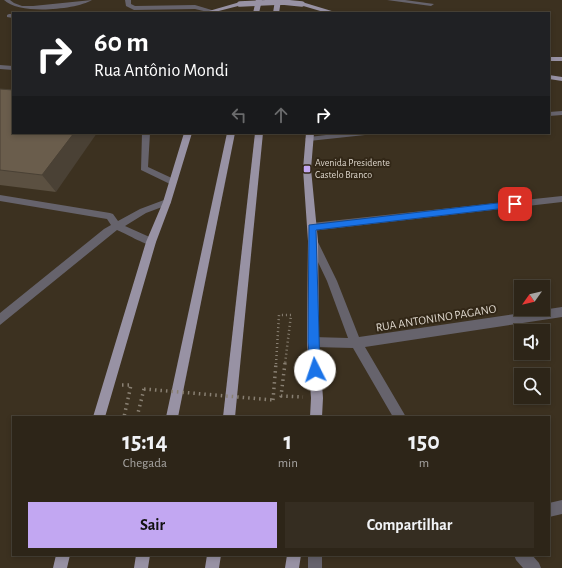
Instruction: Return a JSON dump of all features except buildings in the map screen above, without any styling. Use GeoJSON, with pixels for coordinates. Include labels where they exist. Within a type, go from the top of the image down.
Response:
{"type":"FeatureCollection","features":[{"type":"Feature","properties":{"kind":"main road"},"geometry":{"type":"LineString","coordinates":[[256,12],[259,0]]}},
{"type":"Feature","properties":{"kind":"main road"},"geometry":{"type":"LineString","coordinates":[[276,12],[278,0]]}},
{"type":"Feature","properties":{"kind":"main road"},"geometry":{"type":"LineString","coordinates":[[209,12],[229,3],[240,4],[275,2],[302,4],[310,3],[331,12]]}},
{"type":"Feature","properties":{"kind":"main road"},"geometry":{"type":"LineString","coordinates":[[550,59],[562,59]]}},
{"type":"Feature","properties":{"kind":"main road"},"geometry":{"type":"LineString","coordinates":[[550,77],[562,79]]}},
{"type":"Feature","properties":{"kind":"main road"},"geometry":{"type":"LineString","coordinates":[[99,416],[151,242],[167,202],[188,134]]}},
{"type":"Feature","properties":{"kind":"main road"},"geometry":{"type":"LineString","coordinates":[[172,416],[231,134]]}},
{"type":"Feature","properties":{"kind":"main road"},"geometry":{"type":"LineString","coordinates":[[228,416],[259,134]]}},
{"type":"Feature","properties":{"kind":"main road"},"geometry":{"type":"LineString","coordinates":[[310,136],[307,169],[314,241],[313,342],[317,398],[316,416]]}},
{"type":"Feature","properties":{"kind":"main road"},"geometry":{"type":"LineString","coordinates":[[60,568],[63,556]]}},
{"type":"Feature","properties":{"kind":"main road"},"geometry":{"type":"LineString","coordinates":[[141,568],[143,556]]}},
{"type":"Feature","properties":{"kind":"main road"},"geometry":{"type":"LineString","coordinates":[[212,568],[214,556]]}},
{"type":"Feature","properties":{"kind":"main road"},"geometry":{"type":"LineString","coordinates":[[292,568],[294,556]]}},
{"type":"Feature","properties":{"kind":"street"},"geometry":{"type":"LineString","coordinates":[[7,0],[14,6],[24,7],[69,6],[89,0]]}},
{"type":"Feature","properties":{"kind":"street"},"geometry":{"type":"LineString","coordinates":[[37,2],[57,3],[77,0]]}},
{"type":"Feature","properties":{"kind":"street"},"geometry":{"type":"LineString","coordinates":[[128,0],[128,5],[134,8],[195,7],[212,11]]}},
{"type":"Feature","properties":{"kind":"street"},"geometry":{"type":"LineString","coordinates":[[185,7],[188,0]]}},
{"type":"Feature","properties":{"kind":"street"},"geometry":{"type":"LineString","coordinates":[[390,0],[431,4]]}},
{"type":"Feature","properties":{"kind":"street"},"geometry":{"type":"LineString","coordinates":[[0,67],[12,68]]}},
{"type":"Feature","properties":{"kind":"street"},"geometry":{"type":"LineString","coordinates":[[550,114],[562,113]]}},
{"type":"Feature","properties":{"kind":"street"},"geometry":{"type":"LineString","coordinates":[[146,134],[144,168],[173,182]]}},
{"type":"Feature","properties":{"kind":"street"},"geometry":{"type":"LineString","coordinates":[[310,136],[346,134]]}},
{"type":"Feature","properties":{"kind":"street"},"geometry":{"type":"LineString","coordinates":[[0,198],[110,216],[116,226],[139,235],[151,242]]}},
{"type":"Feature","properties":{"kind":"street"},"geometry":{"type":"LineString","coordinates":[[312,228],[562,199]]}},
{"type":"Feature","properties":{"kind":"street"},"geometry":{"type":"LineString","coordinates":[[0,320],[106,232],[143,211],[167,202]]}},
{"type":"Feature","properties":{"kind":"street"},"geometry":{"type":"LineString","coordinates":[[314,241],[332,281],[356,343],[399,416]]}},
{"type":"Feature","properties":{"kind":"street","name":"RUA ANTONINO PAGANO"},"geometry":{"type":"LineString","coordinates":[[313,342],[356,343],[562,312]]}},
{"type":"Feature","properties":{"kind":"street"},"geometry":{"type":"LineString","coordinates":[[550,510],[562,507]]}},
{"type":"Feature","properties":{"kind":"street"},"geometry":{"type":"LineString","coordinates":[[315,556],[315,568]]}},
{"type":"Feature","properties":{"kind":"street"},"geometry":{"type":"LineString","coordinates":[[522,556],[534,568]]}},
{"type":"Feature","properties":{"kind":"path"},"geometry":{"type":"LineString","coordinates":[[137,416],[144,389],[273,400],[279,315],[291,316],[282,396],[317,398]]}},
{"type":"Feature","properties":{"kind":"path"},"geometry":{"type":"LineString","coordinates":[[109,384],[131,385],[124,416]]}},
{"type":"Feature","properties":{"kind":"place","name":"Avenida Presidente Castelo Branco"},"geometry":{"type":"Point","coordinates":[307,169]}},
{"type":"Feature","properties":{"kind":"route"},"geometry":{"type":"LineString","coordinates":[[315,370],[313,342],[314,241],[312,228],[515,204]]}}]}
